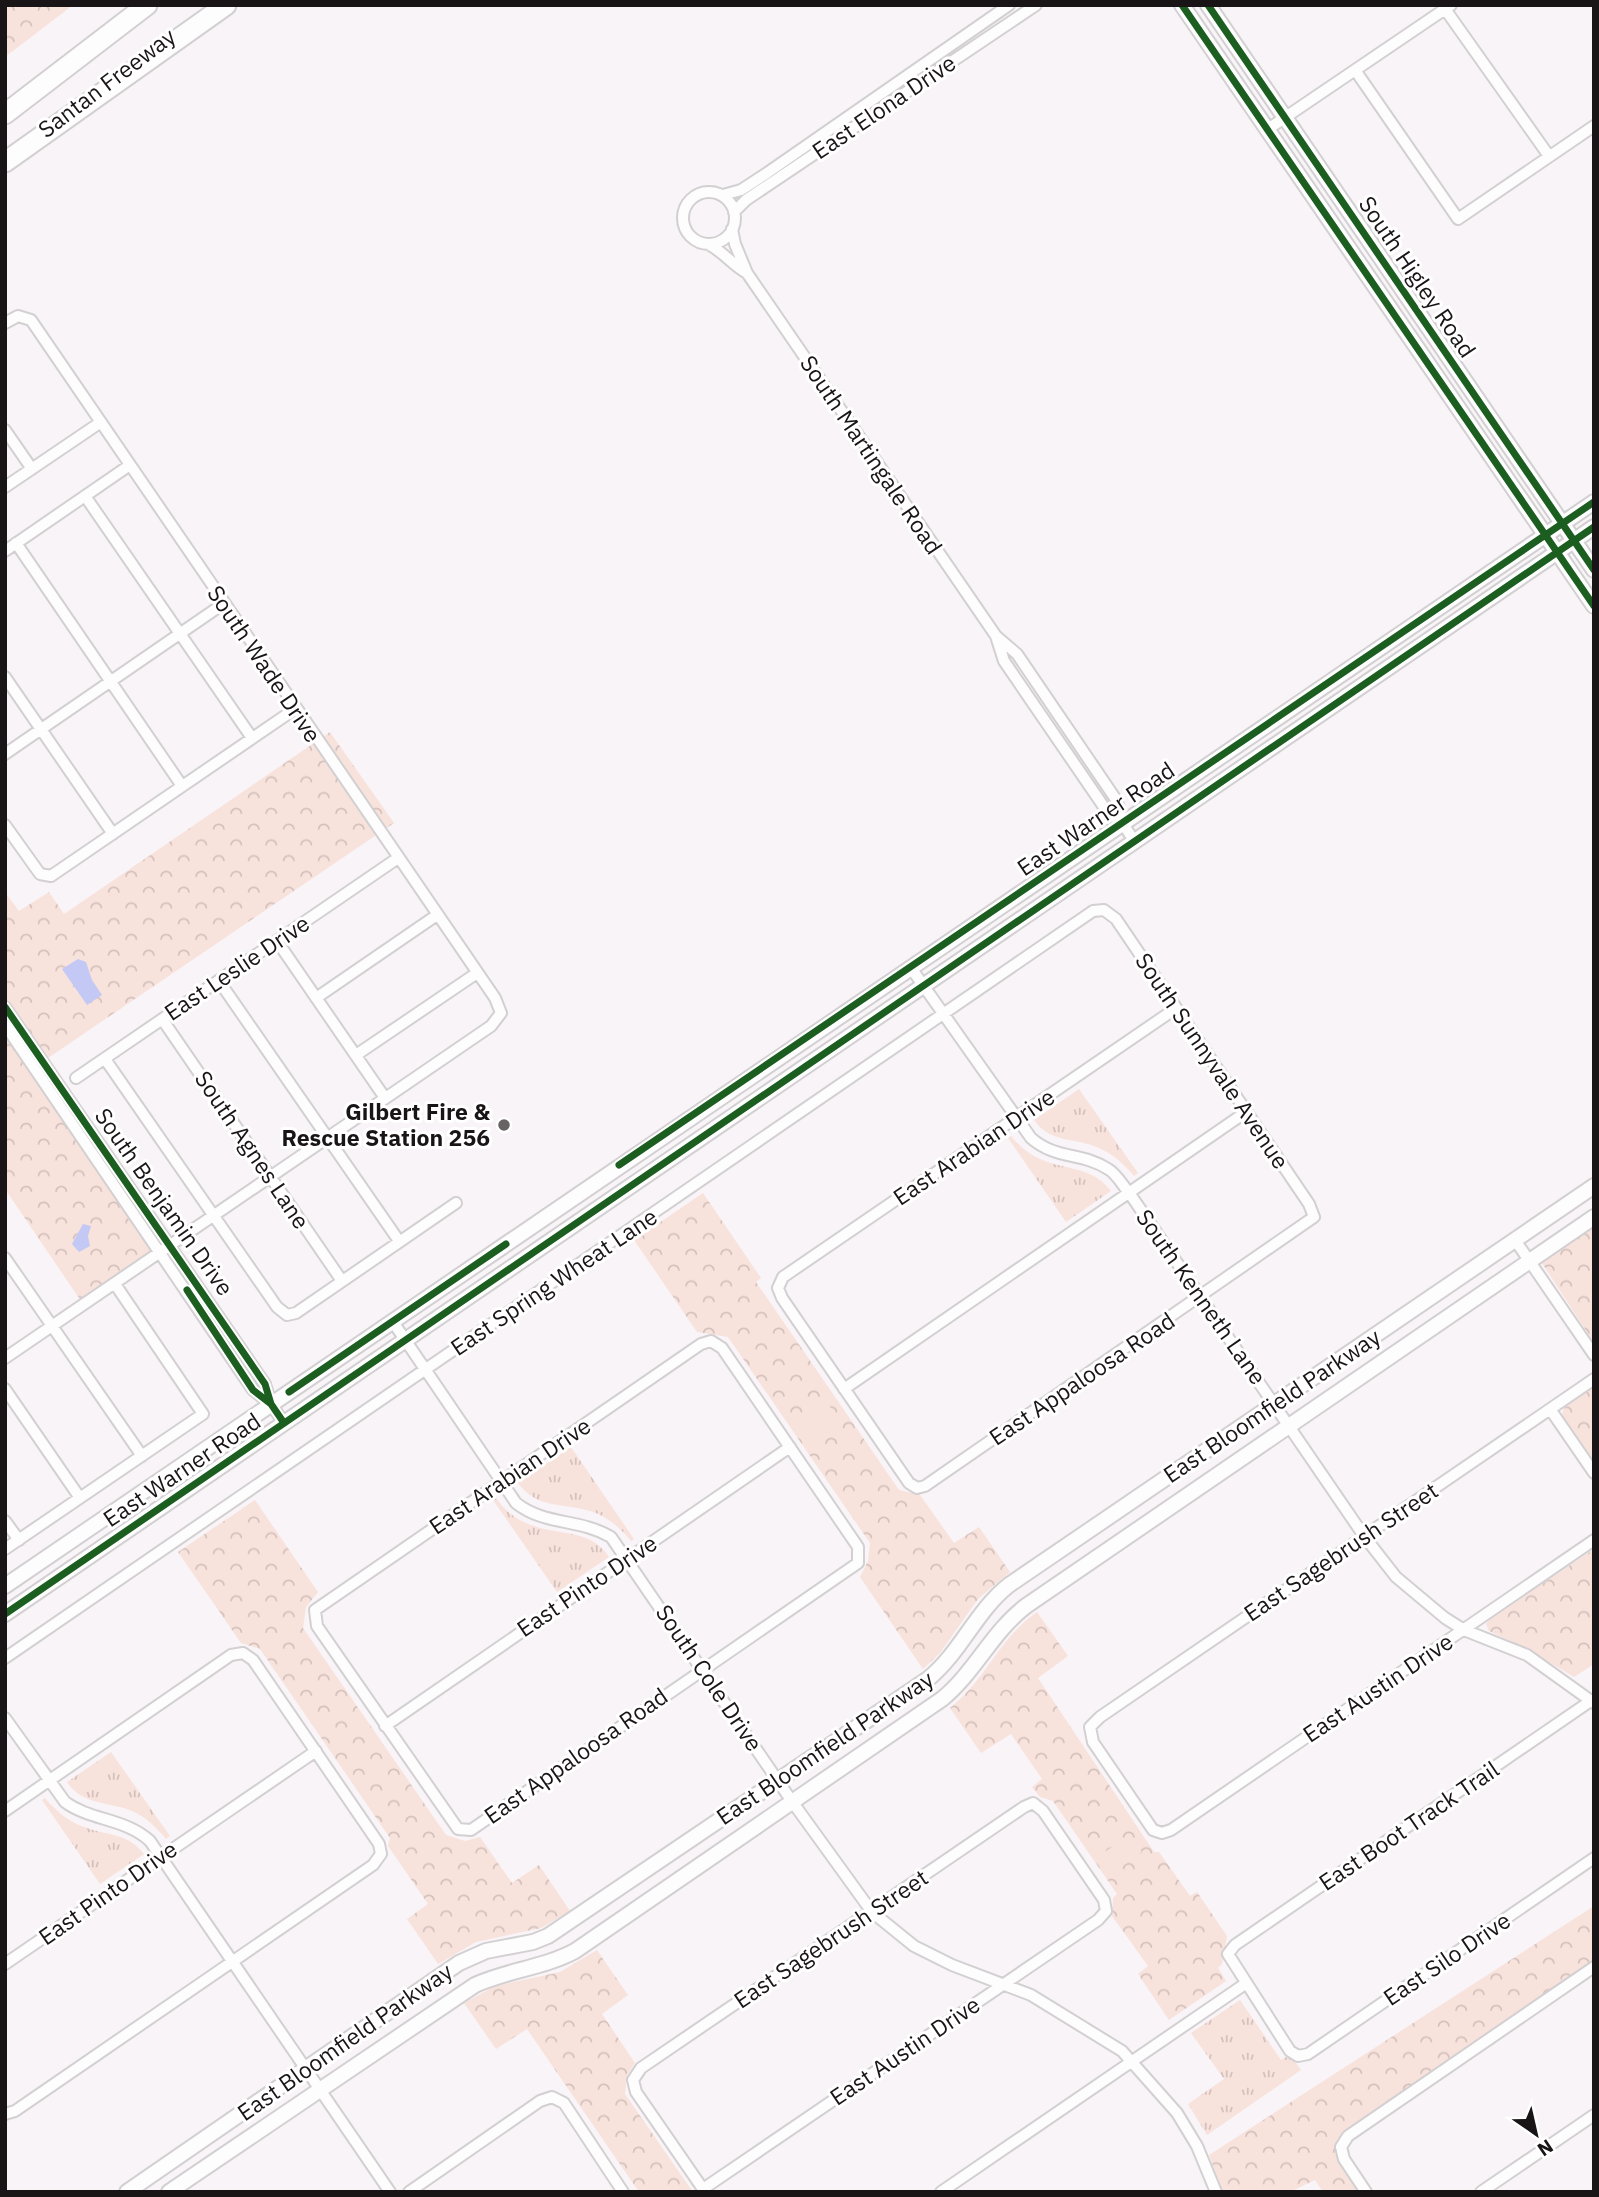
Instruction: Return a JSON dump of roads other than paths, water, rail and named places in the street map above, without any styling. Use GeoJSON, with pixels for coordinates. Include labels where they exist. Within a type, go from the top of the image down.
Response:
{"type":"FeatureCollection","features":[{"type":"Feature","properties":{"kind":"highway","name":"Santan Freeway"},"geometry":{"type":"LineString","coordinates":[[5,114],[147,5]]}},
{"type":"Feature","properties":{"kind":"highway","name":"Santan Freeway"},"geometry":{"type":"LineString","coordinates":[[5,161],[209,5]]}},
{"type":"Feature","properties":{"kind":"highway"},"geometry":{"type":"LineString","coordinates":[[5,161],[226,5]]}},
{"type":"Feature","properties":{"kind":"main road","name":"South Higley Road"},"geometry":{"type":"LineString","coordinates":[[1182,5],[1594,606]]}},
{"type":"Feature","properties":{"kind":"main road","name":"South Higley Road"},"geometry":{"type":"LineString","coordinates":[[1208,5],[1594,570]]}},
{"type":"Feature","properties":{"kind":"main road","name":"East Warner Road"},"geometry":{"type":"LineString","coordinates":[[5,1586],[1594,502]]}},
{"type":"Feature","properties":{"kind":"main road","name":"East Warner Road"},"geometry":{"type":"LineString","coordinates":[[5,1614],[1594,527]]}},
{"type":"Feature","properties":{"kind":"main road"},"geometry":{"type":"LineString","coordinates":[[1316,690],[1328,708]]}},
{"type":"Feature","properties":{"kind":"main road"},"geometry":{"type":"LineString","coordinates":[[619,1165],[633,1185]]}},
{"type":"Feature","properties":{"kind":"main road","name":"East Bloomfield Parkway"},"geometry":{"type":"LineString","coordinates":[[127,2192],[459,1963],[486,1951],[533,1942],[556,1931],[779,1780],[942,1667],[989,1602],[1010,1585],[1594,1186]]}},
{"type":"Feature","properties":{"kind":"main road","name":"East Bloomfield Parkway"},"geometry":{"type":"LineString","coordinates":[[169,2192],[475,1985],[498,1976],[545,1965],[575,1951],[955,1688],[1002,1626],[1026,1606],[1594,1217]]}},
{"type":"Feature","properties":{"kind":"street","name":"East Elona Drive"},"geometry":{"type":"LineString","coordinates":[[723,195],[741,190],[767,173],[1009,5]]}},
{"type":"Feature","properties":{"kind":"street","name":"East Elona Drive"},"geometry":{"type":"LineString","coordinates":[[734,212],[746,200],[1036,5]]}},
{"type":"Feature","properties":{"kind":"street"},"geometry":{"type":"LineString","coordinates":[[1268,129],[1448,7],[1549,156]]}},
{"type":"Feature","properties":{"kind":"street"},"geometry":{"type":"LineString","coordinates":[[1355,70],[1458,219],[1594,126]]}},
{"type":"Feature","properties":{"kind":"street"},"geometry":{"type":"LineString","coordinates":[[706,191],[723,195],[734,212],[733,229],[723,240],[708,244],[692,239],[682,224],[685,206],[697,194],[706,191]]}},
{"type":"Feature","properties":{"kind":"street","name":"South Martingale Road"},"geometry":{"type":"LineString","coordinates":[[733,229],[735,244],[747,273],[996,636],[1017,654],[1117,801],[1123,824],[1135,842]]}},
{"type":"Feature","properties":{"kind":"street","name":"South Martingale Road"},"geometry":{"type":"LineString","coordinates":[[708,244],[721,250],[736,267],[747,273]]}},
{"type":"Feature","properties":{"kind":"street","name":"South Wade Drive"},"geometry":{"type":"LineString","coordinates":[[5,323],[19,316],[26,316],[477,972],[501,1013],[491,1026],[385,1098]]}},
{"type":"Feature","properties":{"kind":"street"},"geometry":{"type":"LineString","coordinates":[[5,487],[101,422]]}},
{"type":"Feature","properties":{"kind":"street"},"geometry":{"type":"LineString","coordinates":[[5,430],[32,469]]}},
{"type":"Feature","properties":{"kind":"street"},"geometry":{"type":"LineString","coordinates":[[5,551],[130,466]]}},
{"type":"Feature","properties":{"kind":"street"},"geometry":{"type":"LineString","coordinates":[[85,496],[252,738]]}},
{"type":"Feature","properties":{"kind":"street"},"geometry":{"type":"LineString","coordinates":[[16,544],[182,786]]}},
{"type":"Feature","properties":{"kind":"street"},"geometry":{"type":"LineString","coordinates":[[5,754],[223,604]]}},
{"type":"Feature","properties":{"kind":"street"},"geometry":{"type":"LineString","coordinates":[[5,677],[113,834]]}},
{"type":"Feature","properties":{"kind":"street"},"geometry":{"type":"LineString","coordinates":[[5,825],[40,874],[51,876],[295,709]]}},
{"type":"Feature","properties":{"kind":"street","name":"East Leslie Drive"},"geometry":{"type":"LineString","coordinates":[[76,1078],[398,858]]}},
{"type":"Feature","properties":{"kind":"street","name":"South Sunnyvale Avenue"},"geometry":{"type":"LineString","coordinates":[[1104,910],[1116,919],[1309,1203],[1314,1217]]}},
{"type":"Feature","properties":{"kind":"street","name":"East Spring Wheat Lane"},"geometry":{"type":"LineString","coordinates":[[5,1658],[1093,911],[1104,910]]}},
{"type":"Feature","properties":{"kind":"street"},"geometry":{"type":"LineString","coordinates":[[316,998],[437,915]]}},
{"type":"Feature","properties":{"kind":"street"},"geometry":{"type":"LineString","coordinates":[[5,1358],[385,1098],[277,941]]}},
{"type":"Feature","properties":{"kind":"street","name":"South Kenneth Lane"},"geometry":{"type":"LineString","coordinates":[[911,968],[1016,1119],[1043,1149],[1057,1155],[1092,1160],[1110,1170],[1130,1194],[1364,1536],[1395,1577],[1464,1630],[1527,1655],[1593,1702]]}},
{"type":"Feature","properties":{"kind":"street"},"geometry":{"type":"LineString","coordinates":[[356,1055],[477,972]]}},
{"type":"Feature","properties":{"kind":"street"},"geometry":{"type":"LineString","coordinates":[[219,981],[399,1241]]}},
{"type":"Feature","properties":{"kind":"street","name":"South Benjamin Drive"},"geometry":{"type":"LineString","coordinates":[[5,1007],[166,1248]]}},
{"type":"Feature","properties":{"kind":"street","name":"East Arabian Drive"},"geometry":{"type":"LineString","coordinates":[[844,1389],[778,1288],[783,1277],[1175,1009]]}},
{"type":"Feature","properties":{"kind":"street","name":"South Agnes Lane"},"geometry":{"type":"LineString","coordinates":[[162,1019],[342,1281]]}},
{"type":"Feature","properties":{"kind":"street","name":"South Benjamin Drive"},"geometry":{"type":"LineString","coordinates":[[5,1025],[265,1384],[271,1404],[284,1423]]}},
{"type":"Feature","properties":{"kind":"street"},"geometry":{"type":"LineString","coordinates":[[105,1059],[277,1307],[287,1315],[296,1313],[456,1203]]}},
{"type":"Feature","properties":{"kind":"street"},"geometry":{"type":"LineString","coordinates":[[844,1389],[1246,1112]]}},
{"type":"Feature","properties":{"kind":"street","name":"East Appaloosa Road"},"geometry":{"type":"LineString","coordinates":[[844,1389],[909,1483],[917,1488],[925,1486],[1201,1298],[1314,1217]]}},
{"type":"Feature","properties":{"kind":"street"},"geometry":{"type":"LineString","coordinates":[[1515,1240],[1594,1355]]}},
{"type":"Feature","properties":{"kind":"street"},"geometry":{"type":"LineString","coordinates":[[5,1258],[142,1456]]}},
{"type":"Feature","properties":{"kind":"street"},"geometry":{"type":"LineString","coordinates":[[5,1549],[204,1414],[115,1284]]}},
{"type":"Feature","properties":{"kind":"street","name":"South Cole Drive"},"geometry":{"type":"LineString","coordinates":[[393,1322],[516,1503],[542,1519],[592,1526],[611,1537],[791,1800],[872,1912],[914,1946],[1031,1995],[1095,2032],[1133,2060],[1165,2097],[1186,2127],[1216,2192]]}},
{"type":"Feature","properties":{"kind":"street","name":"East Arabian Drive"},"geometry":{"type":"LineString","coordinates":[[385,1726],[317,1626],[314,1615],[320,1605],[701,1344],[710,1341],[722,1348],[790,1447]]}},
{"type":"Feature","properties":{"kind":"street","name":"East Sagebrush Street"},"geometry":{"type":"LineString","coordinates":[[1162,1833],[1153,1830],[1093,1742],[1090,1727],[1594,1379]]}},
{"type":"Feature","properties":{"kind":"street"},"geometry":{"type":"LineString","coordinates":[[5,1389],[80,1498]]}},
{"type":"Feature","properties":{"kind":"street"},"geometry":{"type":"LineString","coordinates":[[1550,1409],[1594,1473]]}},
{"type":"Feature","properties":{"kind":"street","name":"East Appaloosa Road"},"geometry":{"type":"LineString","coordinates":[[385,1726],[452,1823],[462,1831],[471,1830],[854,1566],[860,1558],[858,1547],[790,1447]]}},
{"type":"Feature","properties":{"kind":"street","name":"East Pinto Drive"},"geometry":{"type":"LineString","coordinates":[[385,1726],[790,1447]]}},
{"type":"Feature","properties":{"kind":"street"},"geometry":{"type":"LineString","coordinates":[[5,1521],[19,1540]]}},
{"type":"Feature","properties":{"kind":"street","name":"East Austin Drive"},"geometry":{"type":"LineString","coordinates":[[1162,1833],[1171,1830],[1594,1540]]}},
{"type":"Feature","properties":{"kind":"street"},"geometry":{"type":"LineString","coordinates":[[5,1811],[231,1656],[243,1653],[253,1660],[316,1751],[379,1844],[381,1854],[373,1865],[15,2111],[5,2114]]}},
{"type":"Feature","properties":{"kind":"street","name":"East Boot Track Trail"},"geometry":{"type":"LineString","coordinates":[[1245,1984],[1228,1954],[1235,1945],[1593,1702]]}},
{"type":"Feature","properties":{"kind":"street"},"geometry":{"type":"LineString","coordinates":[[5,1718],[65,1802],[78,1811],[138,1829],[161,1856],[390,2192]]}},
{"type":"Feature","properties":{"kind":"street","name":"East Pinto Drive"},"geometry":{"type":"LineString","coordinates":[[5,1964],[316,1751]]}},
{"type":"Feature","properties":{"kind":"street","name":"East Sagebrush Street"},"geometry":{"type":"LineString","coordinates":[[704,2190],[636,2091],[633,2080],[641,2068],[1033,1803]]}},
{"type":"Feature","properties":{"kind":"street","name":"East Austin Drive"},"geometry":{"type":"LineString","coordinates":[[704,2190],[1098,1920],[1106,1911],[1104,1900],[1043,1811],[1033,1803]]}},
{"type":"Feature","properties":{"kind":"street","name":"East Silo Drive"},"geometry":{"type":"LineString","coordinates":[[1245,1984],[1290,2051],[1298,2056],[1308,2054],[1594,1858]]}},
{"type":"Feature","properties":{"kind":"street"},"geometry":{"type":"LineString","coordinates":[[1366,2192],[1344,2159],[1341,2147],[1348,2136],[1594,1967]]}},
{"type":"Feature","properties":{"kind":"street"},"geometry":{"type":"LineString","coordinates":[[941,2192],[1245,1984]]}},
{"type":"Feature","properties":{"kind":"street"},"geometry":{"type":"LineString","coordinates":[[409,2192],[540,2101],[552,2097],[564,2103],[623,2192]]}},
{"type":"Feature","properties":{"kind":"street"},"geometry":{"type":"LineString","coordinates":[[1481,2192],[1594,2115]]}},
{"type":"Feature","properties":{"kind":"water"},"geometry":{"type":"Polygon","coordinates":[[[78,959],[86,962],[92,980],[102,995],[87,1005],[62,969],[78,959]]]}},
{"type":"Feature","properties":{"kind":"water"},"geometry":{"type":"Polygon","coordinates":[[[83,1224],[91,1226],[88,1236],[90,1246],[79,1252],[72,1244],[83,1224]]]}},
{"type":"Feature","properties":{"kind":"place","name":"Gilbert Fire & Rescue Station 256"},"geometry":{"type":"Point","coordinates":[504,1125]}}]}
